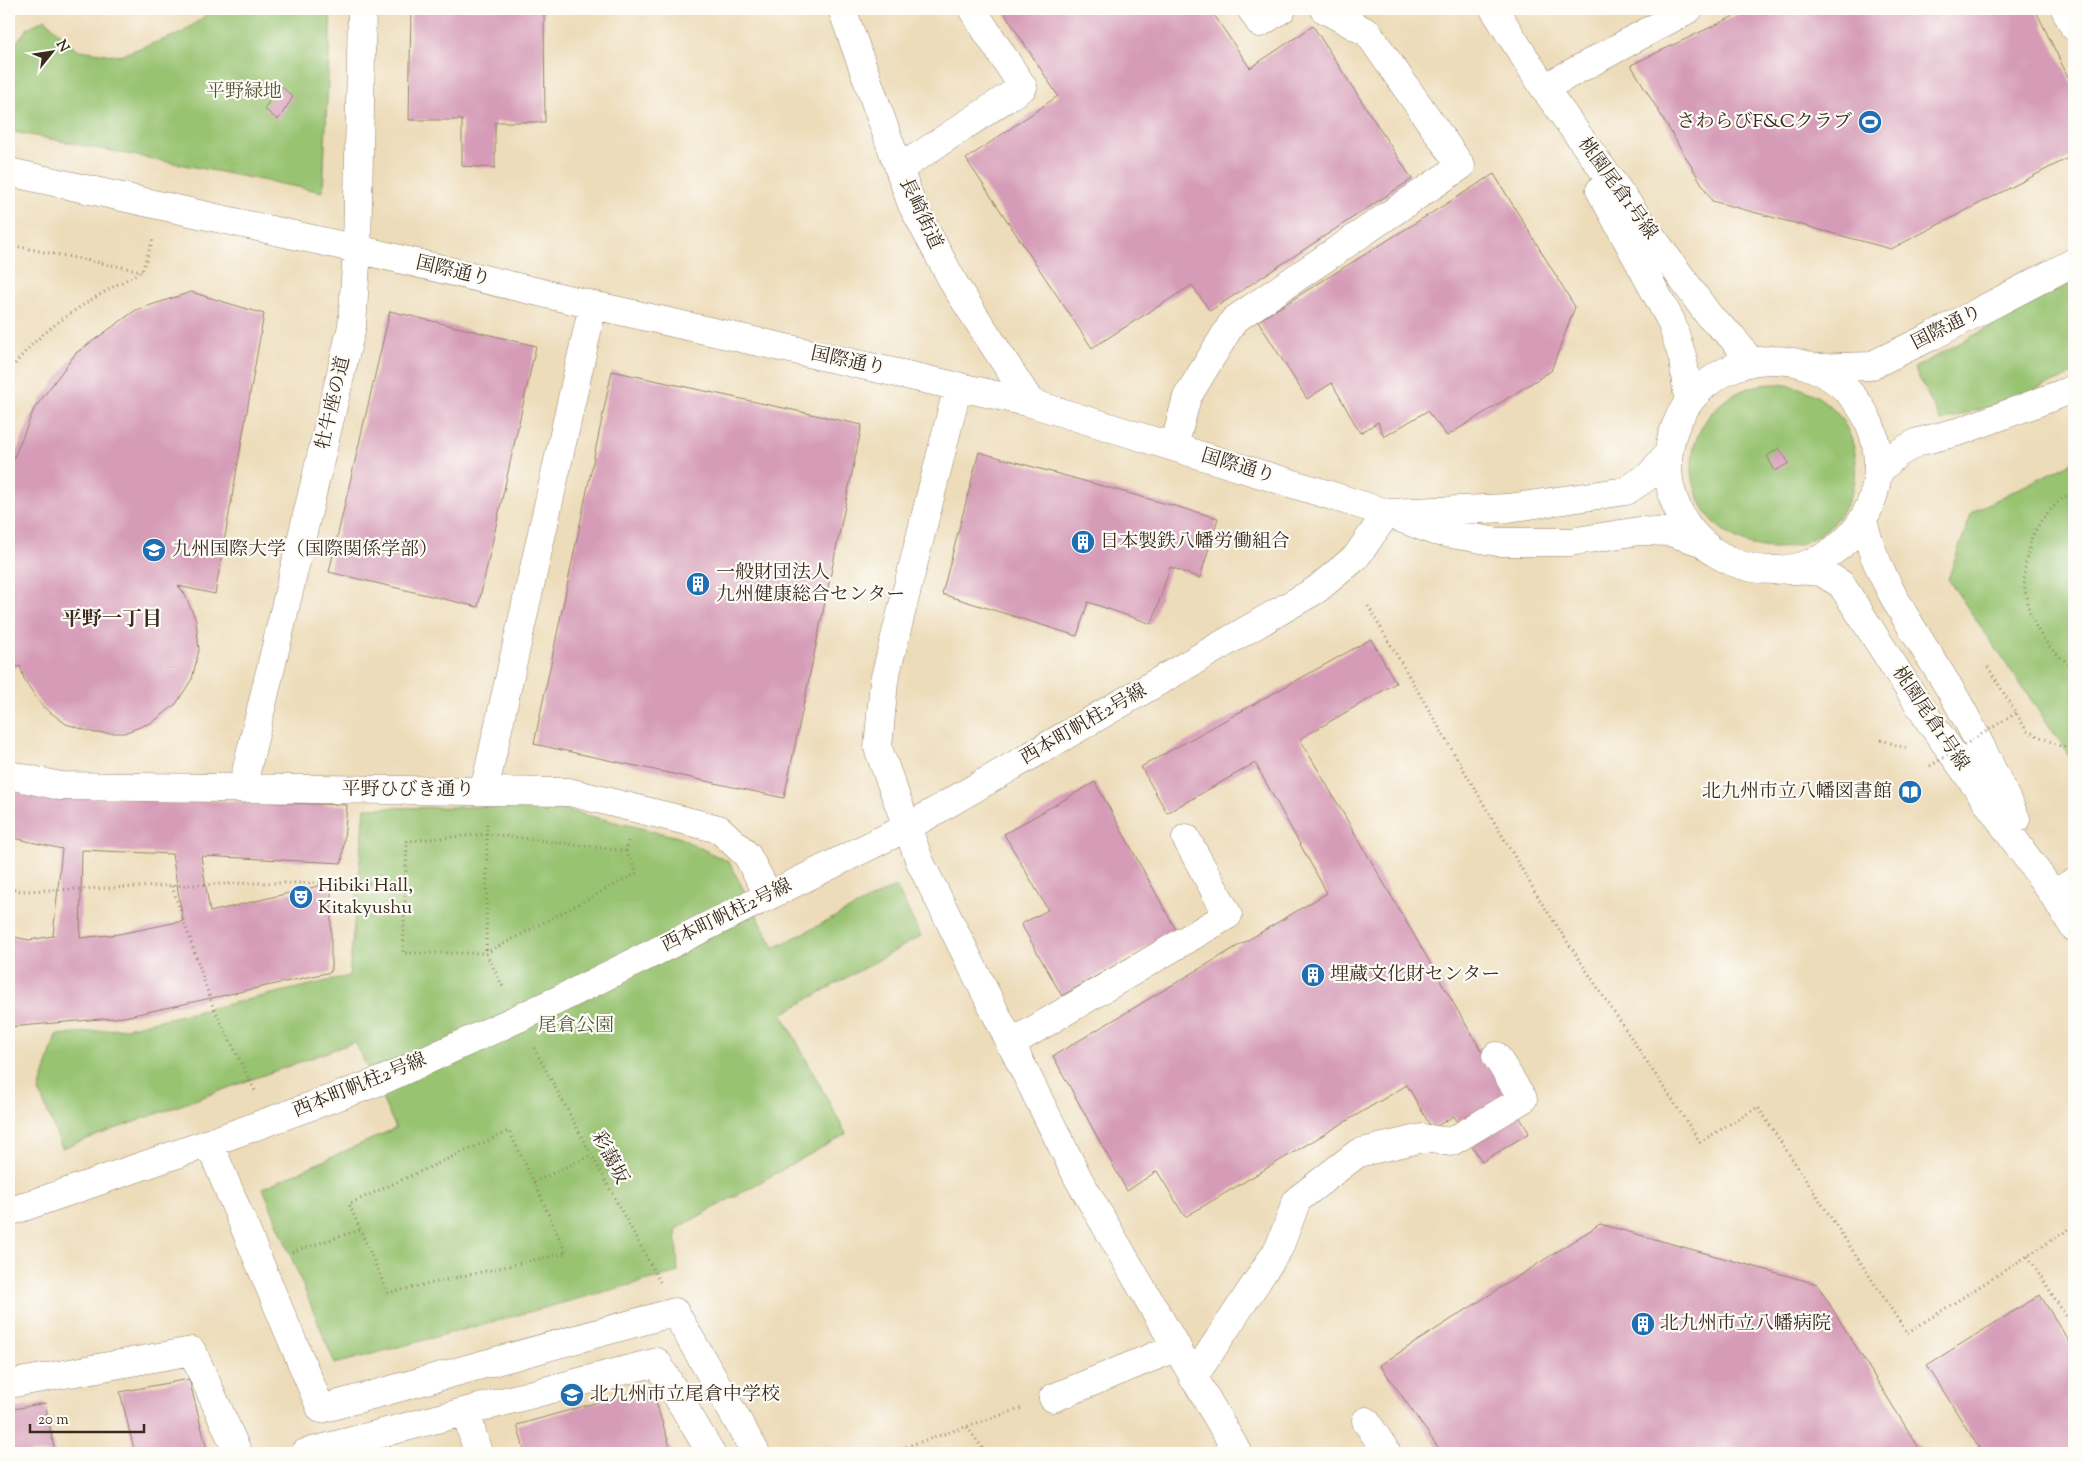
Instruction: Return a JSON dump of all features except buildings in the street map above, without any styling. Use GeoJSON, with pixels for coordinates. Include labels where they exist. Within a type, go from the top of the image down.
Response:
{"type":"FeatureCollection","features":[{"type":"Feature","properties":{"kind":"street","name":"牡牛座の道"},"geometry":{"type":"LineString","coordinates":[[242,789],[352,326],[357,249],[362,9]]}},
{"type":"Feature","properties":{"kind":"street","name":"長崎街道"},"geometry":{"type":"LineString","coordinates":[[842,9],[912,205],[956,287],[1031,403]]}},
{"type":"Feature","properties":{"kind":"street"},"geometry":{"type":"LineString","coordinates":[[899,169],[1023,86],[972,9]]}},
{"type":"Feature","properties":{"kind":"street"},"geometry":{"type":"LineString","coordinates":[[1251,9],[1260,23],[1282,9]]}},
{"type":"Feature","properties":{"kind":"street"},"geometry":{"type":"LineString","coordinates":[[1174,447],[1187,397],[1234,320],[1461,166],[1368,33],[1324,9]]}},
{"type":"Feature","properties":{"kind":"street","name":"桃園尾倉1号線"},"geometry":{"type":"LineString","coordinates":[[1494,9],[1544,88],[1710,317],[1732,337],[1751,362]]}},
{"type":"Feature","properties":{"kind":"street"},"geometry":{"type":"LineString","coordinates":[[1688,399],[1683,359],[1671,321],[1544,88],[1689,9]]}},
{"type":"Feature","properties":{"kind":"street"},"geometry":{"type":"LineString","coordinates":[[2065,9],[2074,27]]}},
{"type":"Feature","properties":{"kind":"street","name":"国際通り"},"geometry":{"type":"LineString","coordinates":[[9,172],[163,208],[357,249],[593,305],[1031,403],[1386,514],[1508,508],[1626,491],[1650,475],[1669,452]]}},
{"type":"Feature","properties":{"kind":"street","name":"国際通り"},"geometry":{"type":"LineString","coordinates":[[1814,368],[1870,366],[2074,262]]}},
{"type":"Feature","properties":{"kind":"street"},"geometry":{"type":"LineString","coordinates":[[484,791],[593,305]]}},
{"type":"Feature","properties":{"kind":"street"},"geometry":{"type":"LineString","coordinates":[[1783,360],[1814,368],[1842,385],[1862,410],[1875,440],[1878,472],[1873,498],[1863,521],[1844,544],[1820,560],[1792,570],[1765,571],[1738,565],[1710,550],[1688,528],[1673,499],[1667,468],[1671,436],[1688,399],[1725,371],[1751,362],[1783,360]]}},
{"type":"Feature","properties":{"kind":"street"},"geometry":{"type":"LineString","coordinates":[[958,386],[884,681],[878,748],[920,862],[1079,1180],[1238,1453]]}},
{"type":"Feature","properties":{"kind":"street"},"geometry":{"type":"LineString","coordinates":[[1878,472],[1897,454],[1918,442],[1961,431],[2074,390]]}},
{"type":"Feature","properties":{"kind":"street"},"geometry":{"type":"LineString","coordinates":[[1386,514],[1434,531],[1498,542],[1570,542],[1639,531],[1670,532],[1701,542]]}},
{"type":"Feature","properties":{"kind":"street","name":"西本町帆柱2号線"},"geometry":{"type":"LineString","coordinates":[[9,1212],[210,1144],[383,1080],[518,1018],[906,828],[1316,590],[1356,557],[1386,514]]}},
{"type":"Feature","properties":{"kind":"street","name":"桃園尾倉1号線"},"geometry":{"type":"LineString","coordinates":[[1863,521],[1870,548],[1887,587],[1959,704],[2064,888],[2074,928]]}},
{"type":"Feature","properties":{"kind":"street","name":"桃園尾倉1号線"},"geometry":{"type":"LineString","coordinates":[[1792,570],[1821,572],[1841,584],[1930,722],[2064,888]]}},
{"type":"Feature","properties":{"kind":"street","name":"平野ひびき通り"},"geometry":{"type":"LineString","coordinates":[[9,775],[60,786],[569,792],[719,829],[748,855],[770,896]]}},
{"type":"Feature","properties":{"kind":"street"},"geometry":{"type":"LineString","coordinates":[[1010,1044],[1228,915],[1186,838]]}},
{"type":"Feature","properties":{"kind":"street"},"geometry":{"type":"LineString","coordinates":[[1193,1378],[1280,1248],[1297,1200],[1358,1153],[1423,1138],[1451,1142],[1523,1099],[1496,1056]]}},
{"type":"Feature","properties":{"kind":"street"},"geometry":{"type":"LineString","coordinates":[[210,1144],[321,1409],[675,1312],[756,1453]]}},
{"type":"Feature","properties":{"kind":"street"},"geometry":{"type":"LineString","coordinates":[[1053,1398],[1177,1348]]}},
{"type":"Feature","properties":{"kind":"street"},"geometry":{"type":"LineString","coordinates":[[9,1384],[192,1351],[238,1453]]}},
{"type":"Feature","properties":{"kind":"street"},"geometry":{"type":"LineString","coordinates":[[305,1453],[657,1362],[711,1453]]}},
{"type":"Feature","properties":{"kind":"street"},"geometry":{"type":"LineString","coordinates":[[466,1412],[478,1453]]}},
{"type":"Feature","properties":{"kind":"street"},"geometry":{"type":"LineString","coordinates":[[1366,1421],[1387,1453]]}},
{"type":"Feature","properties":{"kind":"path"},"geometry":{"type":"LineString","coordinates":[[9,372],[22,352],[76,308],[142,271],[163,208]]}},
{"type":"Feature","properties":{"kind":"path"},"geometry":{"type":"LineString","coordinates":[[9,244],[142,271]]}},
{"type":"Feature","properties":{"kind":"path"},"geometry":{"type":"LineString","coordinates":[[2074,490],[2054,504],[2034,532],[2024,566],[2026,601],[2038,634],[2062,660],[2074,667]]}},
{"type":"Feature","properties":{"kind":"path"},"geometry":{"type":"LineString","coordinates":[[1368,606],[1542,902],[1700,1142],[1758,1107],[1907,1332],[2074,1226]]}},
{"type":"Feature","properties":{"kind":"path"},"geometry":{"type":"LineString","coordinates":[[1988,667],[2027,731],[2067,749]]}},
{"type":"Feature","properties":{"kind":"path"},"geometry":{"type":"LineString","coordinates":[[1930,766],[2016,713]]}},
{"type":"Feature","properties":{"kind":"path"},"geometry":{"type":"LineString","coordinates":[[626,851],[488,834],[407,841],[403,953],[486,953],[637,873],[626,851],[635,808]]}},
{"type":"Feature","properties":{"kind":"path"},"geometry":{"type":"LineString","coordinates":[[486,953],[488,834]]}},
{"type":"Feature","properties":{"kind":"path"},"geometry":{"type":"LineString","coordinates":[[9,889],[21,891],[250,883],[405,883]]}},
{"type":"Feature","properties":{"kind":"path"},"geometry":{"type":"LineString","coordinates":[[172,886],[212,1004],[270,1121]]}},
{"type":"Feature","properties":{"kind":"path","name":"彩藹坂"},"geometry":{"type":"LineString","coordinates":[[486,953],[518,1018],[675,1312]]}},
{"type":"Feature","properties":{"kind":"path"},"geometry":{"type":"LineString","coordinates":[[509,1131],[534,1182],[566,1253],[388,1293],[349,1204],[509,1131]]}},
{"type":"Feature","properties":{"kind":"path"},"geometry":{"type":"LineString","coordinates":[[534,1182],[592,1155]]}},
{"type":"Feature","properties":{"kind":"path"},"geometry":{"type":"LineString","coordinates":[[260,1262],[360,1230]]}},
{"type":"Feature","properties":{"kind":"path"},"geometry":{"type":"LineString","coordinates":[[2028,1256],[2074,1330]]}},
{"type":"Feature","properties":{"kind":"path"},"geometry":{"type":"LineString","coordinates":[[887,1453],[1053,1398]]}},
{"type":"Feature","properties":{"kind":"path"},"geometry":{"type":"LineString","coordinates":[[967,1427],[986,1453]]}},
{"type":"Feature","properties":{"kind":"green space","name":"平野緑地"},"geometry":{"type":"Polygon","coordinates":[[[214,9],[331,9],[323,192],[9,131],[13,46],[28,28],[45,19],[75,49],[118,56],[182,33],[214,9]]]}},
{"type":"Feature","properties":{"kind":"green space"},"geometry":{"type":"Polygon","coordinates":[[[2074,281],[2074,374],[2012,399],[1941,421],[1914,368],[2074,281]]]}},
{"type":"Feature","properties":{"kind":"green space"},"geometry":{"type":"Polygon","coordinates":[[[1774,384],[1798,388],[1819,398],[1832,408],[1842,421],[1852,442],[1856,466],[1852,490],[1842,511],[1832,524],[1819,534],[1798,544],[1774,548],[1750,544],[1729,534],[1716,524],[1706,511],[1696,490],[1692,466],[1696,442],[1706,421],[1716,408],[1729,398],[1750,388],[1774,384]]]}},
{"type":"Feature","properties":{"kind":"green space"},"geometry":{"type":"Polygon","coordinates":[[[2074,461],[2074,762],[1948,579],[1972,512],[2074,461]]]}},
{"type":"Feature","properties":{"kind":"green space","name":"尾倉公園"},"geometry":{"type":"Polygon","coordinates":[[[481,807],[561,809],[678,837],[729,862],[774,948],[896,886],[921,936],[782,1014],[846,1134],[676,1229],[678,1272],[335,1364],[263,1188],[396,1128],[355,1042],[62,1148],[39,1091],[56,1035],[126,1028],[349,976],[365,808],[481,807]]]}},
{"type":"Feature","properties":{"kind":"place","name":"さわらびF&Cクラブ"},"geometry":{"type":"Point","coordinates":[1870,122]}},
{"type":"Feature","properties":{"kind":"place","name":"日本製鉄八幡労働組合"},"geometry":{"type":"Point","coordinates":[1083,542]}},
{"type":"Feature","properties":{"kind":"place","name":"九州国際大学（国際関係学部）"},"geometry":{"type":"Point","coordinates":[154,550]}},
{"type":"Feature","properties":{"kind":"place","name":"一般財団法人 九州健康総合センター"},"geometry":{"type":"Point","coordinates":[698,584]}},
{"type":"Feature","properties":{"kind":"place","name":"北九州市立八幡図書館"},"geometry":{"type":"Point","coordinates":[1910,792]}},
{"type":"Feature","properties":{"kind":"place","name":"Hibiki Hall, Kitakyushu"},"geometry":{"type":"Point","coordinates":[301,897]}},
{"type":"Feature","properties":{"kind":"place","name":"埋蔵文化財センター"},"geometry":{"type":"Point","coordinates":[1313,975]}},
{"type":"Feature","properties":{"kind":"place","name":"北九州市立八幡病院"},"geometry":{"type":"Point","coordinates":[1643,1324]}},
{"type":"Feature","properties":{"kind":"place","name":"北九州市立尾倉中学校"},"geometry":{"type":"Point","coordinates":[572,1395]}},
{"type":"Feature","properties":{"kind":"district","name":"平野一丁目"},"geometry":{"type":"Point","coordinates":[112,620]}}]}
